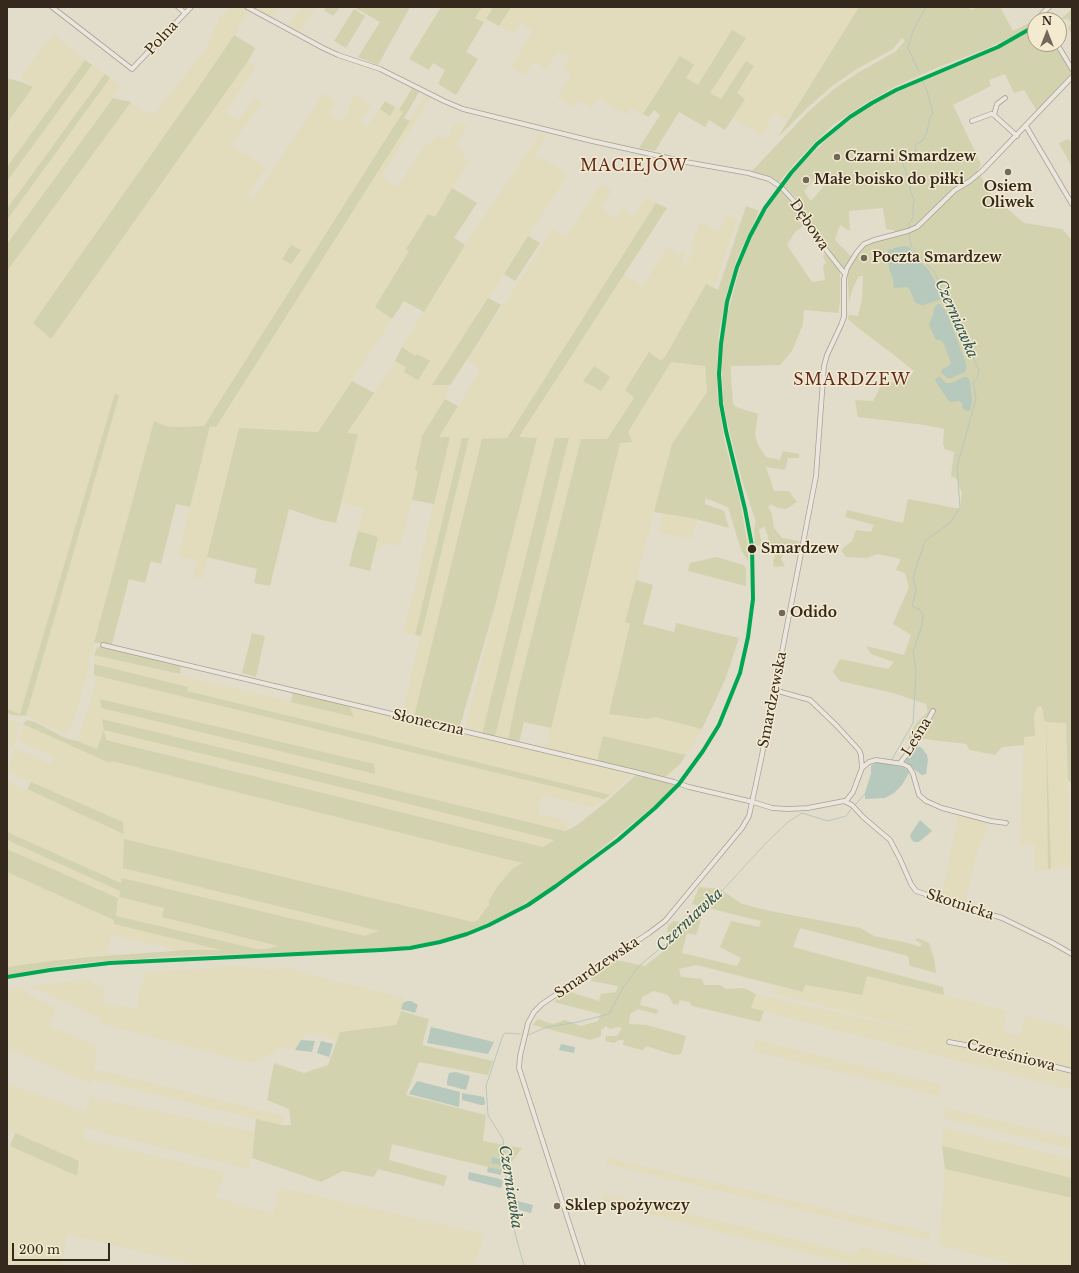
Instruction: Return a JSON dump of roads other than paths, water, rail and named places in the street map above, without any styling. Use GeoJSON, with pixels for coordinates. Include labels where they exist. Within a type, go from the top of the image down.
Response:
{"type":"FeatureCollection","features":[{"type":"Feature","properties":{"kind":"street","name":"Polna"},"geometry":{"type":"LineString","coordinates":[[52,7],[132,69],[191,7]]}},
{"type":"Feature","properties":{"kind":"street"},"geometry":{"type":"LineString","coordinates":[[178,7],[185,13]]}},
{"type":"Feature","properties":{"kind":"street","name":"Dębowa"},"geometry":{"type":"LineString","coordinates":[[247,7],[323,48],[338,55],[380,69],[463,109],[586,140],[671,159],[756,175],[769,180],[780,186],[793,200],[823,246],[845,274]]}},
{"type":"Feature","properties":{"kind":"street"},"geometry":{"type":"LineString","coordinates":[[1062,52],[1072,69]]}},
{"type":"Feature","properties":{"kind":"street","name":"Smardzewska"},"geometry":{"type":"LineString","coordinates":[[583,1266],[519,1068],[520,1053],[528,1023],[534,1012],[542,1004],[649,934],[665,921],[742,828],[749,816],[753,802],[815,480],[822,372],[825,360],[843,320],[845,274],[847,268],[864,244],[917,227],[955,190],[970,181],[989,166],[1072,77]]}},
{"type":"Feature","properties":{"kind":"street"},"geometry":{"type":"LineString","coordinates":[[994,115],[997,104],[1005,98]]}},
{"type":"Feature","properties":{"kind":"street"},"geometry":{"type":"LineString","coordinates":[[972,121],[991,114],[1017,136]]}},
{"type":"Feature","properties":{"kind":"street"},"geometry":{"type":"LineString","coordinates":[[1026,126],[1072,204]]}},
{"type":"Feature","properties":{"kind":"street","name":"Dębowa"},"geometry":{"type":"LineString","coordinates":[[837,265],[847,268]]}},
{"type":"Feature","properties":{"kind":"street","name":"Słoneczna"},"geometry":{"type":"LineString","coordinates":[[103,645],[635,772],[674,782],[689,788],[753,802]]}},
{"type":"Feature","properties":{"kind":"street"},"geometry":{"type":"LineString","coordinates":[[774,690],[810,700],[859,750],[862,768]]}},
{"type":"Feature","properties":{"kind":"street","name":"Leśna"},"geometry":{"type":"LineString","coordinates":[[900,763],[915,744],[933,711]]}},
{"type":"Feature","properties":{"kind":"street"},"geometry":{"type":"LineString","coordinates":[[753,802],[772,808],[788,809],[808,808],[841,800],[846,802],[853,792],[862,768],[866,763],[873,760],[879,760],[906,765],[911,770],[919,795],[942,808],[991,821],[1006,823]]}},
{"type":"Feature","properties":{"kind":"street","name":"Skotnicka"},"geometry":{"type":"LineString","coordinates":[[846,802],[890,840],[911,884],[916,891],[996,916],[1052,942],[1072,954]]}},
{"type":"Feature","properties":{"kind":"street","name":"Czereśniowa"},"geometry":{"type":"LineString","coordinates":[[949,1042],[986,1049],[1072,1071]]}},
{"type":"Feature","properties":{"kind":"waterway","name":"Czerniawka"},"geometry":{"type":"LineString","coordinates":[[919,72],[908,48],[913,31],[926,7]]}},
{"type":"Feature","properties":{"kind":"waterway","name":"Czerniawka"},"geometry":{"type":"LineString","coordinates":[[909,228],[909,223],[913,218],[914,200],[910,190],[911,184],[900,157],[905,154],[915,155],[916,144],[922,141],[927,132],[930,117],[933,113],[927,91],[922,80]]}},
{"type":"Feature","properties":{"kind":"waterway","name":"Czerniawka"},"geometry":{"type":"LineString","coordinates":[[891,761],[913,723],[916,671],[913,652],[922,625],[923,615],[919,609],[912,606],[916,590],[913,577],[925,541],[951,522],[960,507],[957,467],[976,399],[973,382],[977,378],[979,370],[935,273],[911,246],[909,234]]}},
{"type":"Feature","properties":{"kind":"waterway"},"geometry":{"type":"LineString","coordinates":[[855,805],[866,793]]}},
{"type":"Feature","properties":{"kind":"waterway","name":"Czerniawka"},"geometry":{"type":"LineString","coordinates":[[528,1035],[547,1027],[578,1022],[609,1014],[624,986],[639,966],[700,915],[766,843],[788,822],[802,813],[828,821],[846,816],[851,809]]}},
{"type":"Feature","properties":{"kind":"waterway","name":"Czerniawka"},"geometry":{"type":"LineString","coordinates":[[520,1034],[505,1033],[503,1035],[486,1086],[488,1115],[503,1139],[508,1196],[515,1233],[524,1266]]}},
{"type":"Feature","properties":{"kind":"place","name":"Czarni Smardzew"},"geometry":{"type":"Point","coordinates":[837,157]}},
{"type":"Feature","properties":{"kind":"place","name":"Osiem Oliwek"},"geometry":{"type":"Point","coordinates":[1008,172]}},
{"type":"Feature","properties":{"kind":"place","name":"Małe boisko do piłki"},"geometry":{"type":"Point","coordinates":[806,180]}},
{"type":"Feature","properties":{"kind":"place","name":"Poczta Smardzew"},"geometry":{"type":"Point","coordinates":[864,258]}},
{"type":"Feature","properties":{"kind":"place","name":"Smardzew"},"geometry":{"type":"Point","coordinates":[752,549]}},
{"type":"Feature","properties":{"kind":"place","name":"Odido"},"geometry":{"type":"Point","coordinates":[782,613]}},
{"type":"Feature","properties":{"kind":"place","name":"Sklep spożywczy"},"geometry":{"type":"Point","coordinates":[557,1206]}},
{"type":"Feature","properties":{"kind":"district","name":"MACIEJÓW"},"geometry":{"type":"Point","coordinates":[634,166]}},
{"type":"Feature","properties":{"kind":"district","name":"SMARDZEW"},"geometry":{"type":"Point","coordinates":[852,380]}}]}
